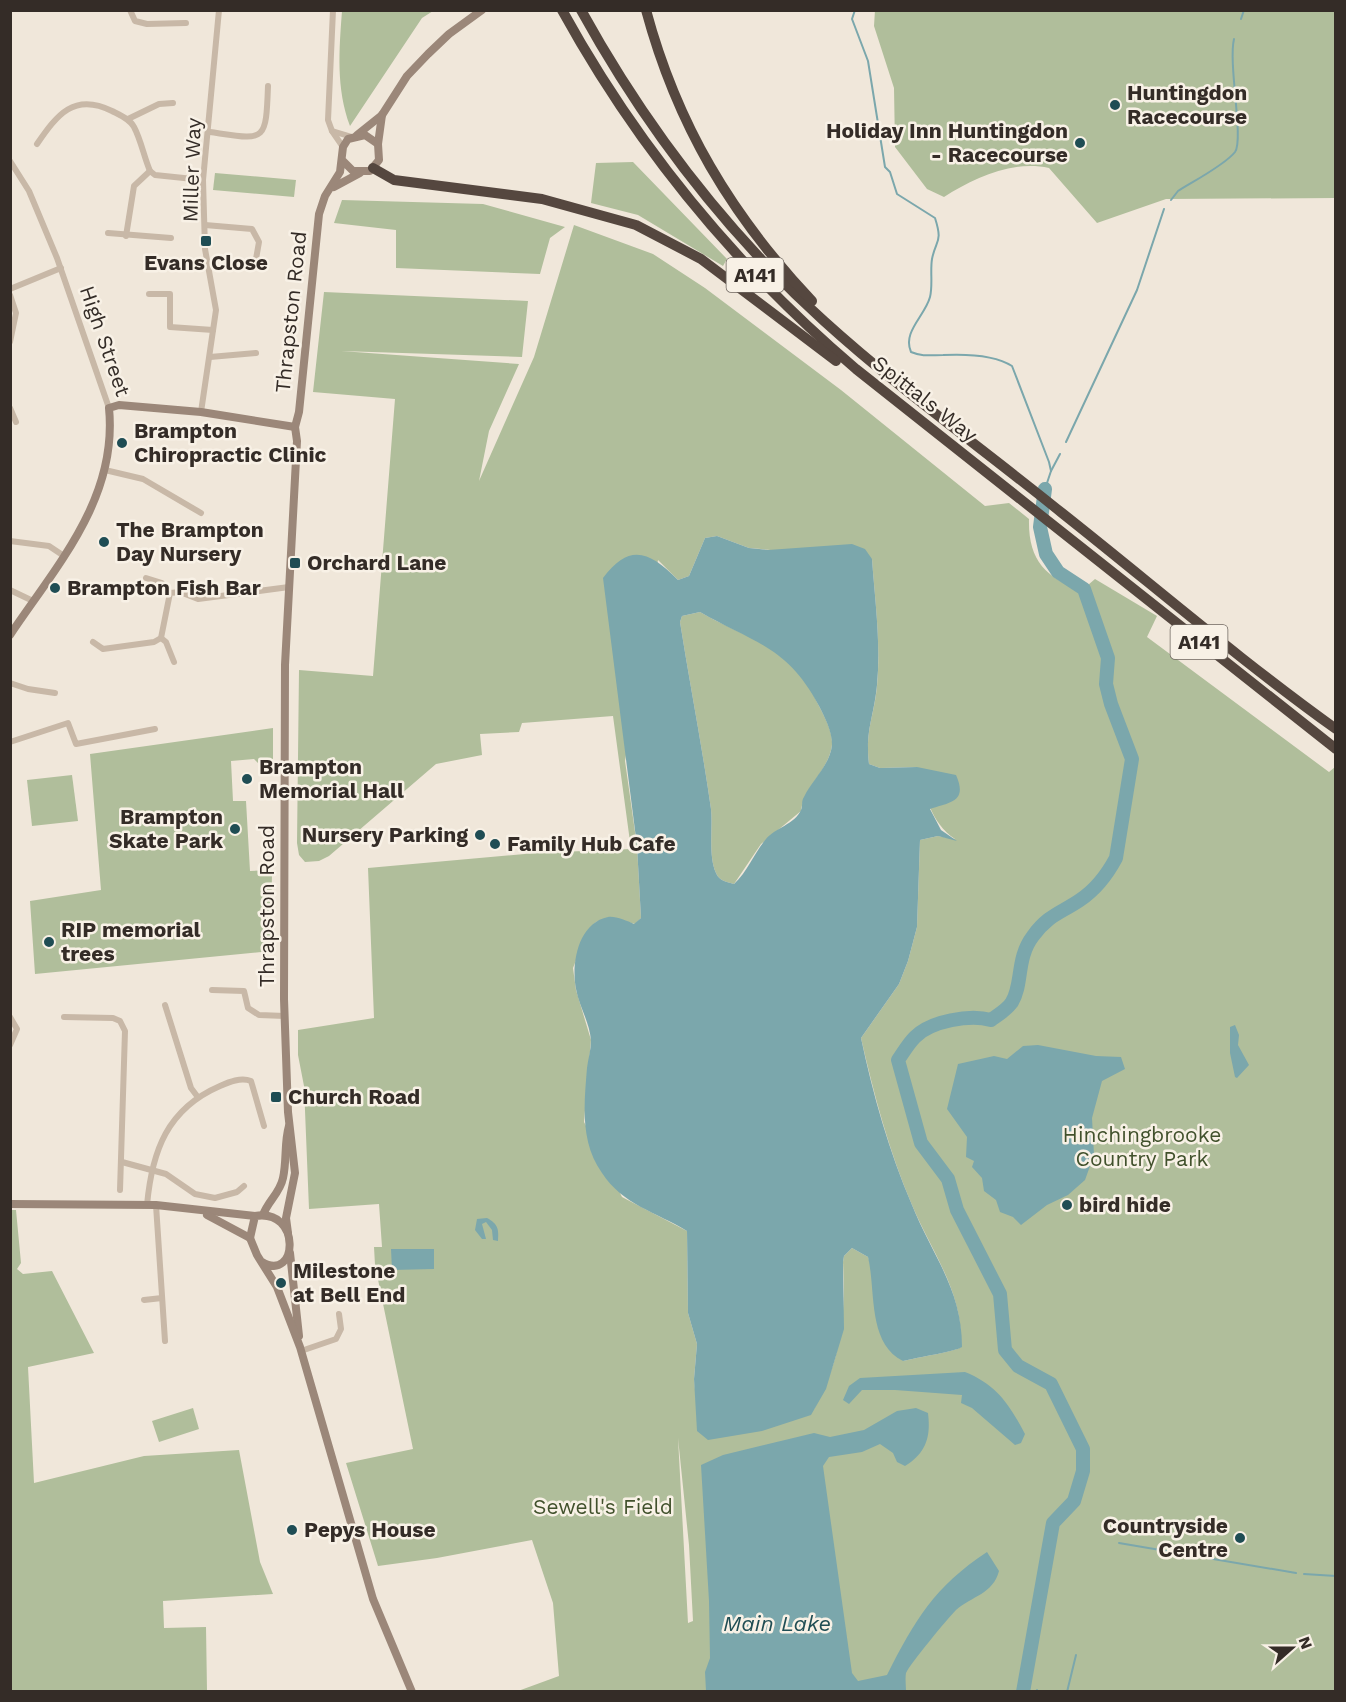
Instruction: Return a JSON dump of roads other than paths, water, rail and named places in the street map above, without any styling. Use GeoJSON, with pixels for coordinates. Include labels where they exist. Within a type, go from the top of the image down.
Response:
{"type":"FeatureCollection","features":[{"type":"Feature","properties":{"kind":"highway","name":"Spittals Way"},"geometry":{"type":"LineString","coordinates":[[562,10],[621,109],[697,211],[742,262],[798,317],[887,393],[1335,749]]}},
{"type":"Feature","properties":{"kind":"highway","name":"Spittals Way"},"geometry":{"type":"LineString","coordinates":[[581,10],[645,115],[710,201],[790,290],[866,358],[1335,729]]}},
{"type":"Feature","properties":{"kind":"highway"},"geometry":{"type":"LineString","coordinates":[[646,10],[675,101],[720,187],[796,284],[866,358]]}},
{"type":"Feature","properties":{"kind":"highway"},"geometry":{"type":"LineString","coordinates":[[373,168],[399,181],[542,199],[636,225],[701,258],[843,366],[887,393]]}},
{"type":"Feature","properties":{"kind":"main road"},"geometry":{"type":"LineString","coordinates":[[343,147],[381,115],[407,76],[428,54],[449,34],[482,10]]}},
{"type":"Feature","properties":{"kind":"main road"},"geometry":{"type":"LineString","coordinates":[[330,189],[373,168],[379,160],[381,115]]}},
{"type":"Feature","properties":{"kind":"main road"},"geometry":{"type":"LineString","coordinates":[[355,136],[365,135],[378,144]]}},
{"type":"Feature","properties":{"kind":"main road","name":"Thrapston Road"},"geometry":{"type":"LineString","coordinates":[[301,1349],[286,1218],[295,1173],[293,1140],[289,1125],[285,1016],[285,665],[297,441],[295,427],[299,412],[319,214],[343,161],[343,147]]}},
{"type":"Feature","properties":{"kind":"main road"},"geometry":{"type":"LineString","coordinates":[[343,161],[353,171],[360,173]]}},
{"type":"Feature","properties":{"kind":"main road"},"geometry":{"type":"LineString","coordinates":[[109,408],[119,405],[201,412],[295,427]]}},
{"type":"Feature","properties":{"kind":"main road","name":"High Street"},"geometry":{"type":"LineString","coordinates":[[10,635],[82,530],[98,497],[105,470],[111,429],[109,408]]}},
{"type":"Feature","properties":{"kind":"main road","name":"Thrapston Road"},"geometry":{"type":"LineString","coordinates":[[250,1238],[259,1215],[282,1183],[285,1141],[289,1125]]}},
{"type":"Feature","properties":{"kind":"main road"},"geometry":{"type":"LineString","coordinates":[[10,1204],[156,1205],[259,1215],[278,1219],[288,1233]]}},
{"type":"Feature","properties":{"kind":"main road"},"geometry":{"type":"LineString","coordinates":[[199,1210],[250,1238],[278,1287],[301,1349],[373,1599],[412,1692]]}},
{"type":"Feature","properties":{"kind":"main road"},"geometry":{"type":"LineString","coordinates":[[262,1262],[270,1267],[278,1266],[285,1262],[290,1253]]}},
{"type":"Feature","properties":{"kind":"street"},"geometry":{"type":"LineString","coordinates":[[130,10],[135,21],[147,24],[186,22]]}},
{"type":"Feature","properties":{"kind":"street","name":"Miller Way"},"geometry":{"type":"LineString","coordinates":[[201,412],[216,310],[205,249],[203,180],[210,132],[219,10]]}},
{"type":"Feature","properties":{"kind":"street"},"geometry":{"type":"LineString","coordinates":[[333,10],[328,120],[332,131],[343,147]]}},
{"type":"Feature","properties":{"kind":"street"},"geometry":{"type":"LineString","coordinates":[[210,132],[250,137],[260,133],[266,125],[268,86]]}},
{"type":"Feature","properties":{"kind":"street"},"geometry":{"type":"LineString","coordinates":[[128,119],[159,104],[173,103]]}},
{"type":"Feature","properties":{"kind":"street"},"geometry":{"type":"LineString","coordinates":[[37,144],[54,120],[69,108],[85,104],[103,107],[128,119],[134,126],[150,171],[156,175],[203,180]]}},
{"type":"Feature","properties":{"kind":"street"},"geometry":{"type":"LineString","coordinates":[[332,131],[355,136]]}},
{"type":"Feature","properties":{"kind":"street","name":"High Street"},"geometry":{"type":"LineString","coordinates":[[10,161],[40,216],[61,268],[109,408]]}},
{"type":"Feature","properties":{"kind":"street"},"geometry":{"type":"LineString","coordinates":[[126,236],[134,186],[150,171]]}},
{"type":"Feature","properties":{"kind":"street"},"geometry":{"type":"LineString","coordinates":[[205,225],[252,229],[259,242],[256,260]]}},
{"type":"Feature","properties":{"kind":"street"},"geometry":{"type":"LineString","coordinates":[[108,232],[126,236],[171,238]]}},
{"type":"Feature","properties":{"kind":"street"},"geometry":{"type":"LineString","coordinates":[[10,289],[61,268]]}},
{"type":"Feature","properties":{"kind":"street"},"geometry":{"type":"LineString","coordinates":[[148,294],[170,294],[170,327],[213,330]]}},
{"type":"Feature","properties":{"kind":"street"},"geometry":{"type":"LineString","coordinates":[[10,295],[16,313],[10,342]]}},
{"type":"Feature","properties":{"kind":"street"},"geometry":{"type":"LineString","coordinates":[[210,357],[256,353]]}},
{"type":"Feature","properties":{"kind":"street"},"geometry":{"type":"LineString","coordinates":[[10,408],[16,422]]}},
{"type":"Feature","properties":{"kind":"street"},"geometry":{"type":"LineString","coordinates":[[105,470],[143,479],[201,513]]}},
{"type":"Feature","properties":{"kind":"street"},"geometry":{"type":"LineString","coordinates":[[10,541],[49,546],[64,556]]}},
{"type":"Feature","properties":{"kind":"street"},"geometry":{"type":"LineString","coordinates":[[146,578],[162,584],[170,593]]}},
{"type":"Feature","properties":{"kind":"street"},"geometry":{"type":"LineString","coordinates":[[170,593],[180,592],[198,599],[289,587]]}},
{"type":"Feature","properties":{"kind":"street"},"geometry":{"type":"LineString","coordinates":[[10,590],[33,601]]}},
{"type":"Feature","properties":{"kind":"street"},"geometry":{"type":"LineString","coordinates":[[93,642],[103,649],[154,642],[161,638],[170,593]]}},
{"type":"Feature","properties":{"kind":"street"},"geometry":{"type":"LineString","coordinates":[[161,638],[166,642],[174,662]]}},
{"type":"Feature","properties":{"kind":"street"},"geometry":{"type":"LineString","coordinates":[[10,682],[28,689],[55,693]]}},
{"type":"Feature","properties":{"kind":"street"},"geometry":{"type":"LineString","coordinates":[[10,742],[68,723],[76,744],[155,729]]}},
{"type":"Feature","properties":{"kind":"street"},"geometry":{"type":"LineString","coordinates":[[212,990],[244,992],[248,1008],[259,1015],[285,1016]]}},
{"type":"Feature","properties":{"kind":"street"},"geometry":{"type":"LineString","coordinates":[[165,1005],[191,1088],[197,1096]]}},
{"type":"Feature","properties":{"kind":"street"},"geometry":{"type":"LineString","coordinates":[[10,1017],[17,1029],[10,1045]]}},
{"type":"Feature","properties":{"kind":"street"},"geometry":{"type":"LineString","coordinates":[[64,1017],[113,1018],[120,1021],[125,1031],[120,1190]]}},
{"type":"Feature","properties":{"kind":"street"},"geometry":{"type":"LineString","coordinates":[[147,1206],[150,1170],[162,1139],[181,1112],[197,1096],[226,1083],[245,1079],[250,1081],[264,1126]]}},
{"type":"Feature","properties":{"kind":"street"},"geometry":{"type":"LineString","coordinates":[[122,1161],[165,1174],[195,1194],[215,1198],[237,1192],[244,1186]]}},
{"type":"Feature","properties":{"kind":"street"},"geometry":{"type":"LineString","coordinates":[[156,1205],[165,1341]]}},
{"type":"Feature","properties":{"kind":"street"},"geometry":{"type":"LineString","coordinates":[[144,1300],[162,1298]]}},
{"type":"Feature","properties":{"kind":"street"},"geometry":{"type":"LineString","coordinates":[[301,1349],[336,1339],[341,1329],[339,1314]]}},
{"type":"Feature","properties":{"kind":"water"},"geometry":{"type":"Polygon","coordinates":[[[717,536],[749,548],[768,550],[852,544],[865,549],[872,559],[878,654],[876,696],[868,742],[869,764],[880,768],[917,767],[956,775],[959,784],[960,791],[955,800],[930,809],[941,830],[957,841],[938,836],[920,840],[917,927],[908,961],[899,984],[861,1038],[876,1102],[896,1164],[920,1224],[952,1290],[961,1326],[962,1347],[903,1361],[891,1353],[878,1329],[868,1257],[852,1248],[844,1256],[843,1262],[844,1329],[826,1389],[811,1415],[762,1431],[708,1440],[697,1431],[694,1379],[697,1344],[688,1313],[687,1231],[641,1207],[620,1193],[610,1184],[595,1161],[585,1123],[587,1068],[591,1041],[589,1028],[579,1002],[575,979],[579,946],[590,927],[608,917],[634,924],[641,918],[637,846],[603,578],[622,559],[631,555],[649,558],[668,570],[678,580],[689,576],[705,538],[717,536]],[[700,612],[682,616],[680,622],[711,809],[711,850],[714,866],[719,878],[734,884],[766,839],[798,815],[807,791],[828,759],[832,740],[826,720],[807,686],[782,658],[768,648],[700,612]]]}},
{"type":"Feature","properties":{"kind":"water"},"geometry":{"type":"Polygon","coordinates":[[[1235,1025],[1239,1035],[1238,1045],[1249,1065],[1237,1078],[1230,1053],[1230,1027],[1235,1025]]]}},
{"type":"Feature","properties":{"kind":"water"},"geometry":{"type":"Polygon","coordinates":[[[1038,1045],[1096,1056],[1121,1057],[1125,1069],[1102,1081],[1092,1118],[1094,1155],[1085,1180],[1068,1195],[1047,1205],[1021,1225],[1013,1217],[1000,1212],[996,1200],[984,1191],[982,1178],[972,1167],[974,1161],[966,1157],[967,1137],[947,1109],[958,1064],[994,1056],[1007,1059],[1023,1046],[1038,1045]]]}},
{"type":"Feature","properties":{"kind":"water"},"geometry":{"type":"Polygon","coordinates":[[[487,1218],[497,1227],[498,1241],[493,1240],[492,1230],[486,1222],[482,1224],[486,1239],[482,1239],[475,1230],[477,1219],[487,1218]]]}},
{"type":"Feature","properties":{"kind":"water"},"geometry":{"type":"Polygon","coordinates":[[[391,1249],[434,1249],[434,1269],[392,1270],[391,1249]]]}},
{"type":"Feature","properties":{"kind":"water"},"geometry":{"type":"Polygon","coordinates":[[[965,1372],[986,1383],[1001,1397],[1025,1434],[1021,1443],[1015,1445],[972,1408],[961,1403],[962,1395],[862,1390],[849,1404],[843,1400],[849,1386],[860,1378],[965,1372]]]}},
{"type":"Feature","properties":{"kind":"water","name":"Main Lake"},"geometry":{"type":"Polygon","coordinates":[[[916,1408],[928,1413],[928,1437],[918,1456],[905,1466],[897,1462],[893,1453],[880,1444],[862,1452],[829,1457],[823,1466],[852,1673],[858,1681],[887,1675],[917,1621],[939,1592],[987,1552],[999,1571],[992,1585],[956,1610],[914,1660],[906,1673],[906,1691],[706,1691],[705,1672],[710,1658],[709,1601],[701,1465],[723,1455],[814,1433],[830,1437],[864,1430],[897,1411],[916,1408]]]}},
{"type":"Feature","properties":{"kind":"waterway"},"geometry":{"type":"LineString","coordinates":[[855,10],[852,19],[868,61],[885,167],[890,172],[897,194],[935,218],[938,232],[932,259],[930,297],[909,338],[911,352],[919,355],[979,356],[1012,366],[1049,462],[1051,471],[1045,489]]}},
{"type":"Feature","properties":{"kind":"waterway"},"geometry":{"type":"LineString","coordinates":[[1241,19],[1244,10]]}},
{"type":"Feature","properties":{"kind":"waterway"},"geometry":{"type":"LineString","coordinates":[[1171,200],[1178,191],[1216,168],[1235,152],[1238,132],[1233,65],[1234,39]]}},
{"type":"Feature","properties":{"kind":"waterway"},"geometry":{"type":"LineString","coordinates":[[1066,442],[1137,290],[1164,209]]}},
{"type":"Feature","properties":{"kind":"waterway"},"geometry":{"type":"LineString","coordinates":[[1051,471],[1060,454]]}},
{"type":"Feature","properties":{"kind":"waterway"},"geometry":{"type":"LineString","coordinates":[[1023,1692],[1053,1523],[1074,1501],[1083,1471],[1083,1449],[1051,1384],[1018,1366],[1005,1350],[1000,1294],[957,1210],[948,1179],[921,1143],[898,1060],[922,1031],[951,1020],[973,1018],[991,1020],[1005,1009],[1015,995],[1024,953],[1033,936],[1049,919],[1091,891],[1116,858],[1132,759],[1111,704],[1106,684],[1108,658],[1084,589],[1058,572],[1046,554],[1040,527],[1045,489]]}},
{"type":"Feature","properties":{"kind":"waterway"},"geometry":{"type":"LineString","coordinates":[[1119,1543],[1296,1573]]}},
{"type":"Feature","properties":{"kind":"waterway"},"geometry":{"type":"LineString","coordinates":[[1304,1574],[1336,1576]]}},
{"type":"Feature","properties":{"kind":"waterway"},"geometry":{"type":"LineString","coordinates":[[1067,1692],[1076,1655]]}},
{"type":"Feature","properties":{"kind":"place","name":"Huntingdon Racecourse"},"geometry":{"type":"Point","coordinates":[1115,105]}},
{"type":"Feature","properties":{"kind":"place","name":"Holiday Inn Huntingdon - Racecourse"},"geometry":{"type":"Point","coordinates":[1080,143]}},
{"type":"Feature","properties":{"kind":"place","name":"Evans Close"},"geometry":{"type":"Point","coordinates":[206,241]}},
{"type":"Feature","properties":{"kind":"place","name":"Brampton Chiropractic Clinic"},"geometry":{"type":"Point","coordinates":[122,443]}},
{"type":"Feature","properties":{"kind":"place","name":"The Brampton Day Nursery"},"geometry":{"type":"Point","coordinates":[104,542]}},
{"type":"Feature","properties":{"kind":"place","name":"Orchard Lane"},"geometry":{"type":"Point","coordinates":[295,563]}},
{"type":"Feature","properties":{"kind":"place","name":"Brampton Fish Bar"},"geometry":{"type":"Point","coordinates":[55,588]}},
{"type":"Feature","properties":{"kind":"place","name":"Brampton Memorial Hall"},"geometry":{"type":"Point","coordinates":[247,779]}},
{"type":"Feature","properties":{"kind":"place","name":"Brampton Skate Park"},"geometry":{"type":"Point","coordinates":[235,829]}},
{"type":"Feature","properties":{"kind":"place","name":"Nursery Parking"},"geometry":{"type":"Point","coordinates":[480,835]}},
{"type":"Feature","properties":{"kind":"place","name":"Family Hub Cafe"},"geometry":{"type":"Point","coordinates":[495,844]}},
{"type":"Feature","properties":{"kind":"place","name":"RIP memorial trees"},"geometry":{"type":"Point","coordinates":[49,942]}},
{"type":"Feature","properties":{"kind":"place","name":"Church Road"},"geometry":{"type":"Point","coordinates":[276,1097]}},
{"type":"Feature","properties":{"kind":"place","name":"bird hide"},"geometry":{"type":"Point","coordinates":[1067,1205]}},
{"type":"Feature","properties":{"kind":"place","name":"Milestone at Bell End"},"geometry":{"type":"Point","coordinates":[281,1283]}},
{"type":"Feature","properties":{"kind":"place","name":"Pepys House"},"geometry":{"type":"Point","coordinates":[292,1530]}},
{"type":"Feature","properties":{"kind":"place","name":"Countryside Centre"},"geometry":{"type":"Point","coordinates":[1240,1538]}},
{"type":"Feature","properties":{"kind":"park label","name":"Hinchingbrooke Country Park"},"geometry":{"type":"Point","coordinates":[1142,1147]}},
{"type":"Feature","properties":{"kind":"park label","name":"Sewell's Field"},"geometry":{"type":"Point","coordinates":[603,1507]}}]}
